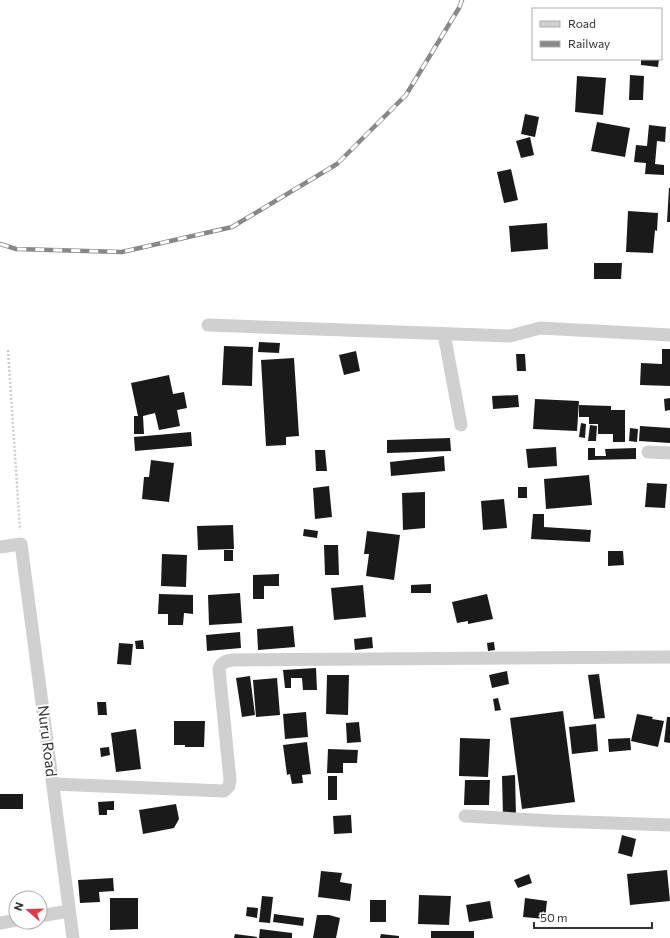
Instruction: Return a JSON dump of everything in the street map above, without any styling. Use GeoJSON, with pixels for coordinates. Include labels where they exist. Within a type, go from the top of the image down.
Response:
{"type":"FeatureCollection","features":[{"type":"Feature","properties":{"kind":"street"},"geometry":{"type":"LineString","coordinates":[[208,325],[510,336],[540,328],[670,335]]}},
{"type":"Feature","properties":{"kind":"street"},"geometry":{"type":"LineString","coordinates":[[444,334],[461,425]]}},
{"type":"Feature","properties":{"kind":"street"},"geometry":{"type":"LineString","coordinates":[[648,452],[670,453]]}},
{"type":"Feature","properties":{"kind":"street"},"geometry":{"type":"LineString","coordinates":[[0,547],[21,544]]}},
{"type":"Feature","properties":{"kind":"street","name":"Nuru Road"},"geometry":{"type":"LineString","coordinates":[[21,544],[73,938]]}},
{"type":"Feature","properties":{"kind":"street"},"geometry":{"type":"LineString","coordinates":[[53,784],[224,790],[229,786],[230,780],[219,669],[220,665],[224,662],[233,660],[670,657]]}},
{"type":"Feature","properties":{"kind":"street"},"geometry":{"type":"LineString","coordinates":[[465,816],[670,825]]}},
{"type":"Feature","properties":{"kind":"street"},"geometry":{"type":"LineString","coordinates":[[48,915],[69,911]]}},
{"type":"Feature","properties":{"kind":"path"},"geometry":{"type":"LineString","coordinates":[[8,350],[21,544]]}},
{"type":"Feature","properties":{"kind":"building"},"geometry":{"type":"Polygon","coordinates":[[[641,60],[659,60],[658,67],[641,65],[641,60]]]}},
{"type":"Feature","properties":{"kind":"building"},"geometry":{"type":"Polygon","coordinates":[[[630,75],[644,76],[643,100],[629,100],[630,75]]]}},
{"type":"Feature","properties":{"kind":"building"},"geometry":{"type":"Polygon","coordinates":[[[577,76],[606,78],[603,115],[575,112],[577,76]]]}},
{"type":"Feature","properties":{"kind":"building"},"geometry":{"type":"Polygon","coordinates":[[[525,114],[539,117],[535,137],[521,134],[525,114]]]}},
{"type":"Feature","properties":{"kind":"building"},"geometry":{"type":"Polygon","coordinates":[[[597,122],[630,128],[625,157],[591,151],[597,122]]]}},
{"type":"Feature","properties":{"kind":"building"},"geometry":{"type":"Polygon","coordinates":[[[649,125],[666,127],[665,142],[657,141],[655,164],[664,165],[664,175],[645,174],[646,163],[634,162],[636,145],[647,146],[649,125]]]}},
{"type":"Feature","properties":{"kind":"building"},"geometry":{"type":"Polygon","coordinates":[[[530,137],[534,155],[521,158],[516,141],[530,137]]]}},
{"type":"Feature","properties":{"kind":"building"},"geometry":{"type":"Polygon","coordinates":[[[511,169],[518,200],[504,203],[497,172],[511,169]]]}},
{"type":"Feature","properties":{"kind":"building"},"geometry":{"type":"Polygon","coordinates":[[[669,188],[670,222],[667,222],[669,188]]]}},
{"type":"Feature","properties":{"kind":"building"},"geometry":{"type":"Polygon","coordinates":[[[628,211],[658,213],[657,231],[655,230],[653,253],[626,252],[628,211]]]}},
{"type":"Feature","properties":{"kind":"building"},"geometry":{"type":"Polygon","coordinates":[[[547,223],[548,249],[511,252],[509,226],[547,223]]]}},
{"type":"Feature","properties":{"kind":"building"},"geometry":{"type":"Polygon","coordinates":[[[594,263],[622,263],[621,279],[594,279],[594,263]]]}},
{"type":"Feature","properties":{"kind":"building"},"geometry":{"type":"Polygon","coordinates":[[[259,342],[280,343],[279,353],[258,352],[259,342]]]}},
{"type":"Feature","properties":{"kind":"building"},"geometry":{"type":"Polygon","coordinates":[[[224,346],[253,347],[252,386],[222,385],[224,346]]]}},
{"type":"Feature","properties":{"kind":"building"},"geometry":{"type":"Polygon","coordinates":[[[662,349],[670,349],[670,386],[640,385],[641,363],[662,364],[662,349]]]}},
{"type":"Feature","properties":{"kind":"building"},"geometry":{"type":"Polygon","coordinates":[[[356,351],[360,371],[344,375],[339,355],[356,351]]]}},
{"type":"Feature","properties":{"kind":"building"},"geometry":{"type":"Polygon","coordinates":[[[516,354],[525,354],[526,371],[517,371],[516,354]]]}},
{"type":"Feature","properties":{"kind":"building"},"geometry":{"type":"Polygon","coordinates":[[[294,358],[299,436],[286,437],[286,445],[266,446],[261,360],[294,358]]]}},
{"type":"Feature","properties":{"kind":"building"},"geometry":{"type":"Polygon","coordinates":[[[169,375],[173,394],[184,392],[187,408],[177,410],[180,426],[159,430],[155,413],[143,416],[144,434],[134,434],[134,416],[138,416],[131,383],[169,375]]]}},
{"type":"Feature","properties":{"kind":"building"},"geometry":{"type":"Polygon","coordinates":[[[518,395],[519,407],[493,409],[492,396],[518,395]]]}},
{"type":"Feature","properties":{"kind":"building"},"geometry":{"type":"Polygon","coordinates":[[[670,398],[670,410],[665,411],[664,399],[670,398]]]}},
{"type":"Feature","properties":{"kind":"building"},"geometry":{"type":"Polygon","coordinates":[[[535,399],[579,401],[577,431],[533,429],[535,399]]]}},
{"type":"Feature","properties":{"kind":"building"},"geometry":{"type":"Polygon","coordinates":[[[579,405],[611,406],[611,410],[625,410],[625,442],[613,442],[613,434],[598,434],[598,424],[589,424],[589,417],[579,417],[579,405]]]}},
{"type":"Feature","properties":{"kind":"building"},"geometry":{"type":"Polygon","coordinates":[[[581,423],[586,424],[585,438],[579,437],[581,423]]]}},
{"type":"Feature","properties":{"kind":"building"},"geometry":{"type":"Polygon","coordinates":[[[590,425],[597,426],[596,441],[588,441],[590,425]]]}},
{"type":"Feature","properties":{"kind":"building"},"geometry":{"type":"Polygon","coordinates":[[[640,426],[670,428],[670,443],[639,441],[640,426]]]}},
{"type":"Feature","properties":{"kind":"building"},"geometry":{"type":"Polygon","coordinates":[[[630,428],[638,429],[637,442],[629,441],[630,428]]]}},
{"type":"Feature","properties":{"kind":"building"},"geometry":{"type":"Polygon","coordinates":[[[191,432],[192,446],[135,451],[134,437],[191,432]]]}},
{"type":"Feature","properties":{"kind":"building"},"geometry":{"type":"Polygon","coordinates":[[[450,438],[451,451],[387,453],[387,440],[450,438]]]}},
{"type":"Feature","properties":{"kind":"building"},"geometry":{"type":"Polygon","coordinates":[[[556,447],[557,466],[528,468],[526,449],[556,447]]]}},
{"type":"Feature","properties":{"kind":"building"},"geometry":{"type":"Polygon","coordinates":[[[588,448],[595,448],[595,456],[606,456],[605,449],[636,448],[636,459],[588,460],[588,448]]]}},
{"type":"Feature","properties":{"kind":"building"},"geometry":{"type":"Polygon","coordinates":[[[315,450],[325,450],[327,471],[316,471],[315,450]]]}},
{"type":"Feature","properties":{"kind":"building"},"geometry":{"type":"Polygon","coordinates":[[[444,456],[445,471],[391,476],[390,462],[444,456]]]}},
{"type":"Feature","properties":{"kind":"building"},"geometry":{"type":"Polygon","coordinates":[[[151,460],[174,463],[169,502],[142,499],[144,477],[149,477],[151,460]]]}},
{"type":"Feature","properties":{"kind":"building"},"geometry":{"type":"Polygon","coordinates":[[[589,475],[592,505],[546,509],[544,479],[589,475]]]}},
{"type":"Feature","properties":{"kind":"building"},"geometry":{"type":"Polygon","coordinates":[[[647,483],[667,484],[665,508],[645,507],[647,483]]]}},
{"type":"Feature","properties":{"kind":"building"},"geometry":{"type":"Polygon","coordinates":[[[329,486],[332,517],[315,519],[313,488],[329,486]]]}},
{"type":"Feature","properties":{"kind":"building"},"geometry":{"type":"Polygon","coordinates":[[[518,487],[527,487],[527,498],[518,498],[518,487]]]}},
{"type":"Feature","properties":{"kind":"building"},"geometry":{"type":"Polygon","coordinates":[[[425,492],[425,528],[403,530],[402,493],[425,492]]]}},
{"type":"Feature","properties":{"kind":"building"},"geometry":{"type":"Polygon","coordinates":[[[504,499],[507,528],[483,530],[481,501],[504,499]]]}},
{"type":"Feature","properties":{"kind":"building"},"geometry":{"type":"Polygon","coordinates":[[[533,514],[544,514],[544,527],[591,530],[590,542],[531,539],[533,514]]]}},
{"type":"Feature","properties":{"kind":"building"},"geometry":{"type":"Polygon","coordinates":[[[233,525],[234,549],[198,550],[197,526],[233,525]]]}},
{"type":"Feature","properties":{"kind":"building"},"geometry":{"type":"Polygon","coordinates":[[[304,529],[318,531],[317,538],[303,536],[304,529]]]}},
{"type":"Feature","properties":{"kind":"building"},"geometry":{"type":"Polygon","coordinates":[[[367,531],[400,535],[394,580],[366,576],[369,554],[364,554],[367,531]]]}},
{"type":"Feature","properties":{"kind":"building"},"geometry":{"type":"Polygon","coordinates":[[[324,545],[338,545],[339,575],[325,575],[324,545]]]}},
{"type":"Feature","properties":{"kind":"building"},"geometry":{"type":"Polygon","coordinates":[[[224,550],[233,550],[233,561],[224,561],[224,550]]]}},
{"type":"Feature","properties":{"kind":"building"},"geometry":{"type":"Polygon","coordinates":[[[608,551],[623,551],[624,565],[608,566],[608,551]]]}},
{"type":"Feature","properties":{"kind":"building"},"geometry":{"type":"Polygon","coordinates":[[[162,554],[187,555],[186,587],[161,586],[162,554]]]}},
{"type":"Feature","properties":{"kind":"building"},"geometry":{"type":"Polygon","coordinates":[[[279,574],[279,586],[264,586],[264,599],[253,599],[253,575],[279,574]]]}},
{"type":"Feature","properties":{"kind":"building"},"geometry":{"type":"Polygon","coordinates":[[[431,584],[431,593],[411,593],[411,585],[431,584]]]}},
{"type":"Feature","properties":{"kind":"building"},"geometry":{"type":"Polygon","coordinates":[[[363,585],[366,617],[334,620],[331,588],[363,585]]]}},
{"type":"Feature","properties":{"kind":"building"},"geometry":{"type":"Polygon","coordinates":[[[240,593],[242,623],[209,625],[208,595],[240,593]]]}},
{"type":"Feature","properties":{"kind":"building"},"geometry":{"type":"Polygon","coordinates":[[[159,594],[193,595],[193,614],[184,613],[183,625],[168,625],[168,614],[158,614],[159,594]]]}},
{"type":"Feature","properties":{"kind":"building"},"geometry":{"type":"Polygon","coordinates":[[[487,594],[493,619],[468,624],[468,621],[457,623],[452,602],[487,594]]]}},
{"type":"Feature","properties":{"kind":"building"},"geometry":{"type":"Polygon","coordinates":[[[293,626],[295,647],[258,650],[257,629],[293,626]]]}},
{"type":"Feature","properties":{"kind":"building"},"geometry":{"type":"Polygon","coordinates":[[[240,632],[241,648],[207,651],[206,635],[240,632]]]}},
{"type":"Feature","properties":{"kind":"building"},"geometry":{"type":"Polygon","coordinates":[[[372,637],[373,648],[355,650],[354,639],[372,637]]]}},
{"type":"Feature","properties":{"kind":"building"},"geometry":{"type":"Polygon","coordinates":[[[143,640],[144,649],[136,649],[135,641],[143,640]]]}},
{"type":"Feature","properties":{"kind":"building"},"geometry":{"type":"Polygon","coordinates":[[[494,642],[495,650],[488,651],[487,643],[494,642]]]}},
{"type":"Feature","properties":{"kind":"building"},"geometry":{"type":"Polygon","coordinates":[[[119,643],[133,644],[131,665],[117,664],[119,643]]]}},
{"type":"Feature","properties":{"kind":"building"},"geometry":{"type":"Polygon","coordinates":[[[316,668],[317,690],[303,690],[302,678],[291,678],[291,688],[285,688],[283,670],[316,668]]]}},
{"type":"Feature","properties":{"kind":"building"},"geometry":{"type":"Polygon","coordinates":[[[507,671],[509,684],[492,688],[489,675],[507,671]]]}},
{"type":"Feature","properties":{"kind":"building"},"geometry":{"type":"Polygon","coordinates":[[[599,674],[605,718],[594,719],[588,675],[599,674]]]}},
{"type":"Feature","properties":{"kind":"building"},"geometry":{"type":"Polygon","coordinates":[[[327,675],[349,675],[348,715],[326,714],[327,675]]]}},
{"type":"Feature","properties":{"kind":"building"},"geometry":{"type":"Polygon","coordinates":[[[250,676],[255,715],[242,717],[236,678],[250,676]]]}},
{"type":"Feature","properties":{"kind":"building"},"geometry":{"type":"Polygon","coordinates":[[[277,678],[280,715],[256,717],[253,680],[277,678]]]}},
{"type":"Feature","properties":{"kind":"building"},"geometry":{"type":"Polygon","coordinates":[[[498,698],[501,710],[495,711],[493,699],[498,698]]]}},
{"type":"Feature","properties":{"kind":"building"},"geometry":{"type":"Polygon","coordinates":[[[97,702],[106,702],[107,715],[98,715],[97,702]]]}},
{"type":"Feature","properties":{"kind":"building"},"geometry":{"type":"Polygon","coordinates":[[[563,711],[575,802],[522,809],[510,718],[563,711]]]}},
{"type":"Feature","properties":{"kind":"building"},"geometry":{"type":"Polygon","coordinates":[[[306,712],[308,737],[285,739],[283,714],[306,712]]]}},
{"type":"Feature","properties":{"kind":"building"},"geometry":{"type":"Polygon","coordinates":[[[637,714],[664,721],[658,747],[631,741],[637,714]]]}},
{"type":"Feature","properties":{"kind":"building"},"geometry":{"type":"Polygon","coordinates":[[[667,717],[670,717],[670,743],[664,742],[667,717]]]}},
{"type":"Feature","properties":{"kind":"building"},"geometry":{"type":"Polygon","coordinates":[[[174,721],[205,721],[204,747],[185,747],[185,745],[174,745],[174,721]]]}},
{"type":"Feature","properties":{"kind":"building"},"geometry":{"type":"Polygon","coordinates":[[[359,722],[361,742],[347,743],[346,723],[359,722]]]}},
{"type":"Feature","properties":{"kind":"building"},"geometry":{"type":"Polygon","coordinates":[[[596,724],[598,751],[572,754],[569,727],[596,724]]]}},
{"type":"Feature","properties":{"kind":"building"},"geometry":{"type":"Polygon","coordinates":[[[136,729],[141,769],[116,772],[111,733],[136,729]]]}},
{"type":"Feature","properties":{"kind":"building"},"geometry":{"type":"Polygon","coordinates":[[[460,738],[490,739],[488,777],[459,776],[460,738]]]}},
{"type":"Feature","properties":{"kind":"building"},"geometry":{"type":"Polygon","coordinates":[[[630,738],[631,750],[609,752],[608,739],[630,738]]]}},
{"type":"Feature","properties":{"kind":"building"},"geometry":{"type":"Polygon","coordinates":[[[307,742],[311,774],[302,775],[303,783],[292,784],[290,774],[287,775],[283,745],[307,742]]]}},
{"type":"Feature","properties":{"kind":"building"},"geometry":{"type":"Polygon","coordinates":[[[109,747],[110,755],[101,757],[100,748],[109,747]]]}},
{"type":"Feature","properties":{"kind":"building"},"geometry":{"type":"Polygon","coordinates":[[[328,749],[358,750],[357,763],[343,763],[343,773],[327,773],[328,749]]]}},
{"type":"Feature","properties":{"kind":"building"},"geometry":{"type":"Polygon","coordinates":[[[515,775],[516,815],[503,816],[502,776],[515,775]]]}},
{"type":"Feature","properties":{"kind":"building"},"geometry":{"type":"Polygon","coordinates":[[[328,776],[337,776],[337,800],[328,800],[328,776]]]}},
{"type":"Feature","properties":{"kind":"building"},"geometry":{"type":"Polygon","coordinates":[[[465,780],[490,780],[489,805],[464,805],[465,780]]]}},
{"type":"Feature","properties":{"kind":"building"},"geometry":{"type":"Polygon","coordinates":[[[0,794],[23,794],[23,809],[0,809],[0,794]]]}},
{"type":"Feature","properties":{"kind":"building"},"geometry":{"type":"Polygon","coordinates":[[[114,801],[114,810],[107,810],[107,815],[99,815],[98,802],[114,801]]]}},
{"type":"Feature","properties":{"kind":"building"},"geometry":{"type":"Polygon","coordinates":[[[176,804],[179,819],[174,828],[143,834],[139,810],[176,804]]]}},
{"type":"Feature","properties":{"kind":"building"},"geometry":{"type":"Polygon","coordinates":[[[351,815],[352,833],[334,834],[333,816],[351,815]]]}},
{"type":"Feature","properties":{"kind":"building"},"geometry":{"type":"Polygon","coordinates":[[[622,835],[636,839],[632,857],[618,853],[622,835]]]}},
{"type":"Feature","properties":{"kind":"building"},"geometry":{"type":"Polygon","coordinates":[[[667,870],[670,901],[630,905],[627,874],[667,870]]]}},
{"type":"Feature","properties":{"kind":"building"},"geometry":{"type":"Polygon","coordinates":[[[321,871],[342,873],[340,882],[352,884],[350,901],[318,897],[321,871]]]}},
{"type":"Feature","properties":{"kind":"building"},"geometry":{"type":"Polygon","coordinates":[[[529,874],[532,883],[518,888],[514,880],[529,874]]]}},
{"type":"Feature","properties":{"kind":"building"},"geometry":{"type":"Polygon","coordinates":[[[113,878],[114,891],[99,892],[100,902],[80,903],[78,880],[113,878]]]}},
{"type":"Feature","properties":{"kind":"building"},"geometry":{"type":"Polygon","coordinates":[[[419,895],[451,896],[449,925],[418,924],[419,895]]]}},
{"type":"Feature","properties":{"kind":"building"},"geometry":{"type":"Polygon","coordinates":[[[262,896],[273,897],[270,923],[259,922],[262,896]]]}},
{"type":"Feature","properties":{"kind":"building"},"geometry":{"type":"Polygon","coordinates":[[[110,898],[138,898],[138,929],[110,930],[110,898]]]}},
{"type":"Feature","properties":{"kind":"building"},"geometry":{"type":"Polygon","coordinates":[[[525,898],[547,901],[545,919],[523,917],[525,898]]]}},
{"type":"Feature","properties":{"kind":"building"},"geometry":{"type":"Polygon","coordinates":[[[370,900],[386,900],[386,922],[370,922],[370,900]]]}},
{"type":"Feature","properties":{"kind":"building"},"geometry":{"type":"Polygon","coordinates":[[[490,901],[493,918],[469,922],[466,905],[490,901]]]}},
{"type":"Feature","properties":{"kind":"building"},"geometry":{"type":"Polygon","coordinates":[[[247,907],[258,908],[257,918],[246,916],[247,907]]]}},
{"type":"Feature","properties":{"kind":"building"},"geometry":{"type":"Polygon","coordinates":[[[274,914],[304,918],[303,926],[273,922],[274,914]]]}},
{"type":"Feature","properties":{"kind":"building"},"geometry":{"type":"Polygon","coordinates":[[[317,915],[329,915],[340,918],[336,938],[313,938],[317,915]]]}},
{"type":"Feature","properties":{"kind":"building"},"geometry":{"type":"Polygon","coordinates":[[[260,929],[292,933],[292,938],[259,938],[260,929]]]}},
{"type":"Feature","properties":{"kind":"building"},"geometry":{"type":"Polygon","coordinates":[[[431,931],[474,931],[474,938],[431,938],[431,931]]]}},
{"type":"Feature","properties":{"kind":"building"},"geometry":{"type":"Polygon","coordinates":[[[235,934],[257,937],[257,938],[234,938],[235,934]]]}},
{"type":"Feature","properties":{"kind":"building"},"geometry":{"type":"Polygon","coordinates":[[[381,934],[399,936],[399,938],[380,938],[381,934]]]}},
{"type":"Feature","properties":{"kind":"railway"},"geometry":{"type":"LineString","coordinates":[[0,244],[16,249],[122,252],[232,227],[337,164],[406,95],[459,8],[462,0]]}}]}
